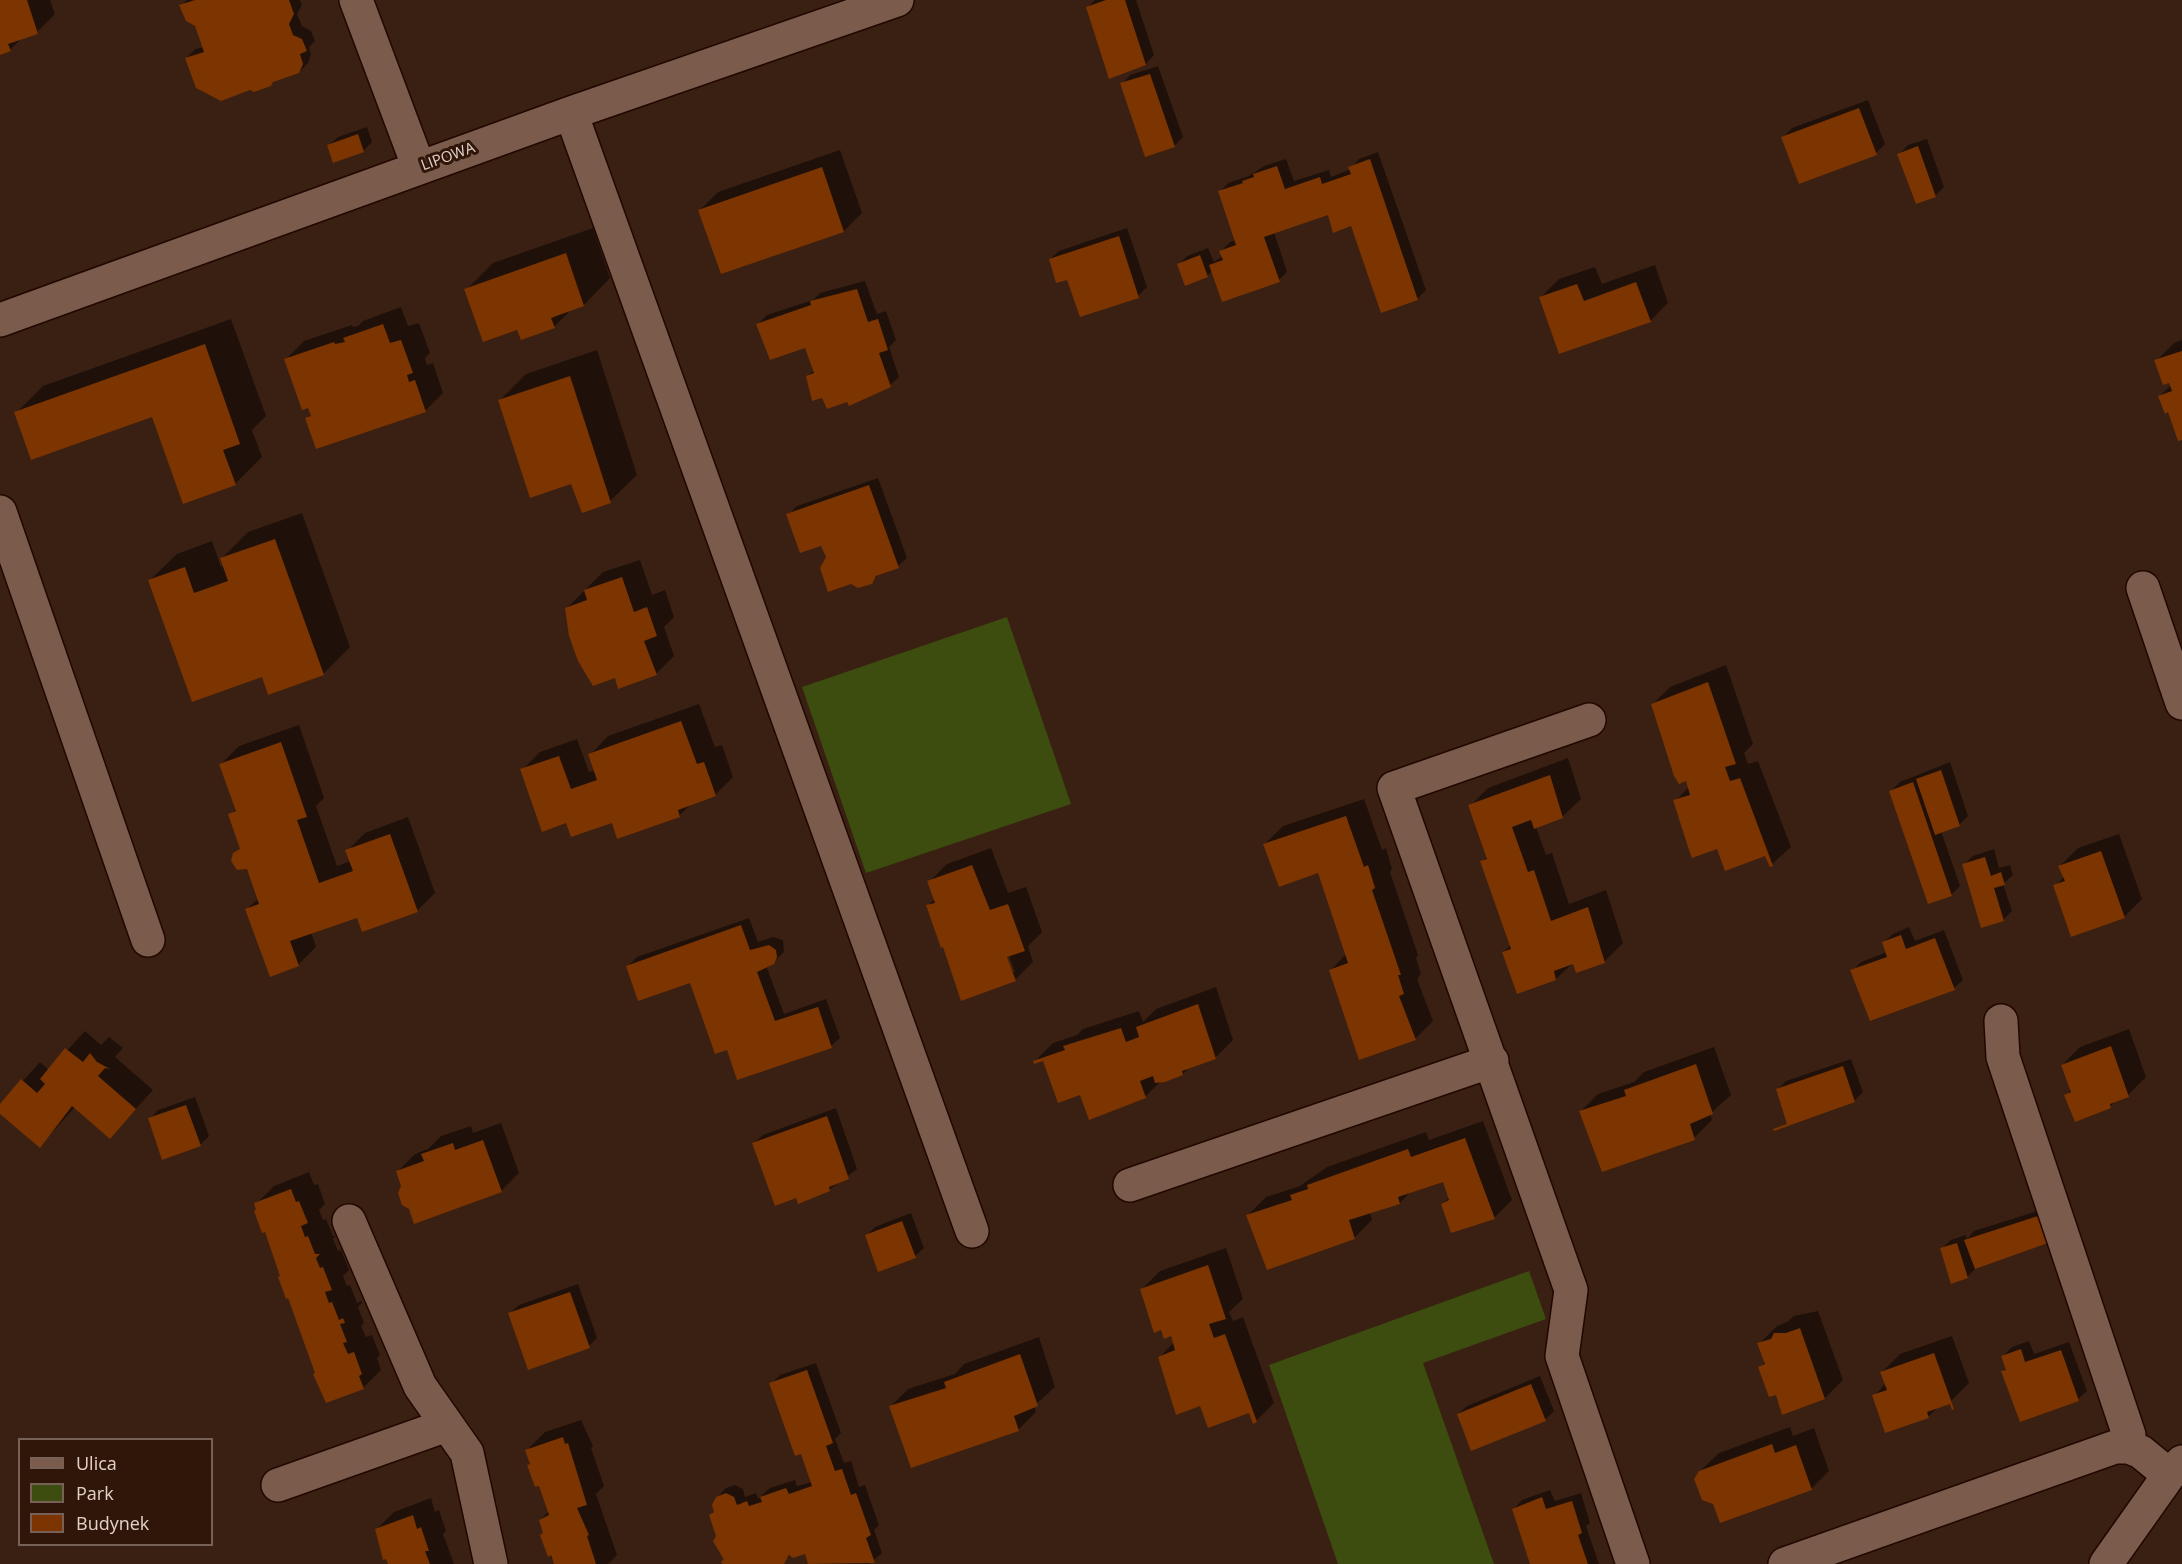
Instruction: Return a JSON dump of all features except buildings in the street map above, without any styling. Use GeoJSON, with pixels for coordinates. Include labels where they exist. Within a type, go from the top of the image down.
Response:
{"type":"FeatureCollection","features":[{"type":"Feature","properties":{"kind":"street"},"geometry":{"type":"LineString","coordinates":[[356,0],[418,168]]}},
{"type":"Feature","properties":{"kind":"street","name":"LIPOWA"},"geometry":{"type":"LineString","coordinates":[[0,320],[571,113],[897,0]]}},
{"type":"Feature","properties":{"kind":"street"},"geometry":{"type":"LineString","coordinates":[[571,113],[972,1232]]}},
{"type":"Feature","properties":{"kind":"street"},"geometry":{"type":"LineString","coordinates":[[0,512],[148,940]]}},
{"type":"Feature","properties":{"kind":"street"},"geometry":{"type":"LineString","coordinates":[[2143,588],[2182,703]]}},
{"type":"Feature","properties":{"kind":"street"},"geometry":{"type":"LineString","coordinates":[[1589,720],[1394,788],[1492,1061],[1570,1290],[1562,1356],[1633,1564]]}},
{"type":"Feature","properties":{"kind":"street"},"geometry":{"type":"LineString","coordinates":[[2001,1021],[2003,1057],[2130,1435],[2130,1447]]}},
{"type":"Feature","properties":{"kind":"street"},"geometry":{"type":"LineString","coordinates":[[1130,1185],[1492,1061]]}},
{"type":"Feature","properties":{"kind":"street"},"geometry":{"type":"LineString","coordinates":[[349,1221],[420,1386],[468,1453],[491,1564]]}},
{"type":"Feature","properties":{"kind":"street"},"geometry":{"type":"LineString","coordinates":[[278,1485],[447,1425]]}},
{"type":"Feature","properties":{"kind":"street"},"geometry":{"type":"LineString","coordinates":[[1785,1564],[2115,1447],[2130,1447],[2176,1468],[2106,1564]]}},
{"type":"Feature","properties":{"kind":"green space"},"geometry":{"type":"Polygon","coordinates":[[[1007,617],[1071,804],[866,873],[802,687],[1007,617]]]}},
{"type":"Feature","properties":{"kind":"green space"},"geometry":{"type":"Polygon","coordinates":[[[1529,1271],[1546,1319],[1423,1363],[1494,1564],[1338,1564],[1269,1365],[1529,1271]]]}}]}
